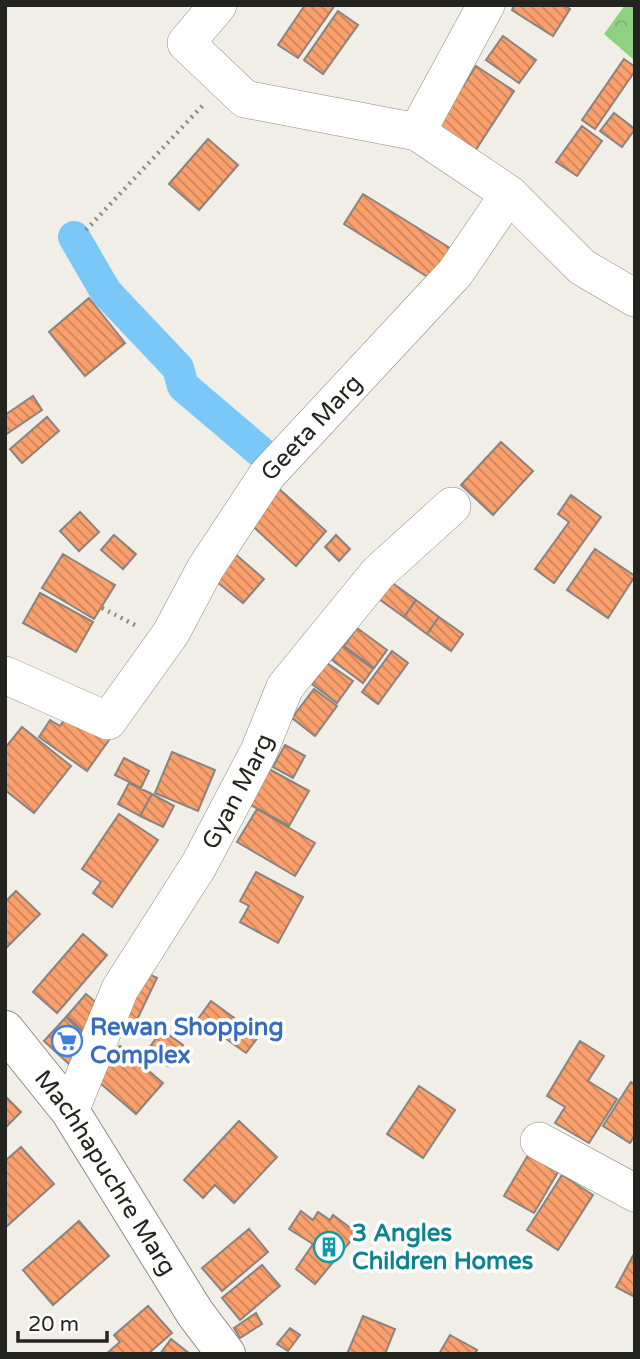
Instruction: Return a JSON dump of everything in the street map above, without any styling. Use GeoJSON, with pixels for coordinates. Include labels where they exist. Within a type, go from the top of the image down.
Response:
{"type":"FeatureCollection","features":[{"type":"Feature","properties":{"kind":"main road","name":"Machhapuchre Marg"},"geometry":{"type":"LineString","coordinates":[[5,1030],[70,1111],[195,1312],[226,1354]]}},
{"type":"Feature","properties":{"kind":"street"},"geometry":{"type":"LineString","coordinates":[[218,5],[187,43],[245,99],[416,132],[509,194],[582,267],[635,298]]}},
{"type":"Feature","properties":{"kind":"street"},"geometry":{"type":"LineString","coordinates":[[416,132],[486,5]]}},
{"type":"Feature","properties":{"kind":"street","name":"Geeta Marg"},"geometry":{"type":"LineString","coordinates":[[5,675],[108,721],[171,633],[205,569],[267,475],[455,273],[509,194]]}},
{"type":"Feature","properties":{"kind":"street","name":"Gyan Marg"},"geometry":{"type":"LineString","coordinates":[[70,1111],[120,989],[205,854],[259,751],[285,687],[378,573],[452,506]]}},
{"type":"Feature","properties":{"kind":"street"},"geometry":{"type":"LineString","coordinates":[[539,1141],[635,1192]]}},
{"type":"Feature","properties":{"kind":"path"},"geometry":{"type":"LineString","coordinates":[[86,230],[226,80]]}},
{"type":"Feature","properties":{"kind":"green space"},"geometry":{"type":"Polygon","coordinates":[[[625,5],[635,5],[635,61],[604,34],[625,5]]]}},
{"type":"Feature","properties":{"kind":"building"},"geometry":{"type":"Polygon","coordinates":[[[305,5],[335,5],[298,58],[278,45],[305,5]]]}},
{"type":"Feature","properties":{"kind":"building"},"geometry":{"type":"Polygon","coordinates":[[[514,5],[564,5],[570,9],[553,36],[512,10],[514,5]]]}},
{"type":"Feature","properties":{"kind":"building"},"geometry":{"type":"Polygon","coordinates":[[[338,11],[358,25],[323,74],[304,60],[338,11]]]}},
{"type":"Feature","properties":{"kind":"building"},"geometry":{"type":"Polygon","coordinates":[[[503,36],[536,60],[519,83],[486,60],[503,36]]]}},
{"type":"Feature","properties":{"kind":"building"},"geometry":{"type":"Polygon","coordinates":[[[624,59],[635,67],[635,71],[595,129],[582,120],[624,59]]]}},
{"type":"Feature","properties":{"kind":"building"},"geometry":{"type":"Polygon","coordinates":[[[476,66],[514,91],[475,151],[437,126],[476,66]]]}},
{"type":"Feature","properties":{"kind":"building"},"geometry":{"type":"Polygon","coordinates":[[[614,113],[635,129],[622,147],[600,131],[614,113]]]}},
{"type":"Feature","properties":{"kind":"building"},"geometry":{"type":"Polygon","coordinates":[[[582,126],[602,141],[577,176],[556,162],[582,126]]]}},
{"type":"Feature","properties":{"kind":"building"},"geometry":{"type":"Polygon","coordinates":[[[208,139],[238,165],[199,210],[169,184],[208,139]]]}},
{"type":"Feature","properties":{"kind":"building"},"geometry":{"type":"Polygon","coordinates":[[[363,194],[450,248],[431,279],[344,224],[363,194]]]}},
{"type":"Feature","properties":{"kind":"building"},"geometry":{"type":"Polygon","coordinates":[[[89,298],[125,343],[85,376],[49,332],[89,298]]]}},
{"type":"Feature","properties":{"kind":"building"},"geometry":{"type":"Polygon","coordinates":[[[33,396],[42,410],[5,435],[5,415],[33,396]]]}},
{"type":"Feature","properties":{"kind":"building"},"geometry":{"type":"Polygon","coordinates":[[[47,417],[59,431],[22,463],[10,449],[47,417]]]}},
{"type":"Feature","properties":{"kind":"building"},"geometry":{"type":"Polygon","coordinates":[[[501,442],[533,471],[493,515],[461,485],[501,442]]]}},
{"type":"Feature","properties":{"kind":"building"},"geometry":{"type":"Polygon","coordinates":[[[277,487],[326,531],[296,566],[247,521],[277,487]]]}},
{"type":"Feature","properties":{"kind":"building"},"geometry":{"type":"Polygon","coordinates":[[[571,495],[601,517],[554,583],[535,569],[569,522],[558,514],[571,495]]]}},
{"type":"Feature","properties":{"kind":"building"},"geometry":{"type":"Polygon","coordinates":[[[80,512],[99,532],[79,551],[60,531],[80,512]]]}},
{"type":"Feature","properties":{"kind":"building"},"geometry":{"type":"Polygon","coordinates":[[[114,535],[136,554],[123,569],[101,550],[114,535]]]}},
{"type":"Feature","properties":{"kind":"building"},"geometry":{"type":"Polygon","coordinates":[[[336,535],[350,549],[339,561],[325,547],[336,535]]]}},
{"type":"Feature","properties":{"kind":"building"},"geometry":{"type":"Polygon","coordinates":[[[595,549],[635,576],[608,618],[567,590],[595,549]]]}},
{"type":"Feature","properties":{"kind":"building"},"geometry":{"type":"Polygon","coordinates":[[[234,553],[264,579],[243,603],[212,578],[234,553]]]}},
{"type":"Feature","properties":{"kind":"building"},"geometry":{"type":"Polygon","coordinates":[[[63,554],[115,585],[94,619],[42,588],[63,554]]]}},
{"type":"Feature","properties":{"kind":"building"},"geometry":{"type":"Polygon","coordinates":[[[391,582],[416,600],[404,617],[379,599],[391,582]]]}},
{"type":"Feature","properties":{"kind":"building"},"geometry":{"type":"Polygon","coordinates":[[[40,593],[93,622],[76,652],[23,623],[40,593]]]}},
{"type":"Feature","properties":{"kind":"building"},"geometry":{"type":"Polygon","coordinates":[[[416,600],[439,617],[427,634],[404,617],[416,600]]]}},
{"type":"Feature","properties":{"kind":"building"},"geometry":{"type":"Polygon","coordinates":[[[439,617],[463,634],[451,651],[427,634],[439,617]]]}},
{"type":"Feature","properties":{"kind":"building"},"geometry":{"type":"Polygon","coordinates":[[[357,628],[387,650],[374,668],[344,646],[357,628]]]}},
{"type":"Feature","properties":{"kind":"building"},"geometry":{"type":"Polygon","coordinates":[[[342,646],[373,669],[363,683],[332,660],[342,646]]]}},
{"type":"Feature","properties":{"kind":"building"},"geometry":{"type":"Polygon","coordinates":[[[392,651],[408,663],[378,704],[362,692],[392,651]]]}},
{"type":"Feature","properties":{"kind":"building"},"geometry":{"type":"Polygon","coordinates":[[[327,663],[353,681],[337,703],[312,684],[327,663]]]}},
{"type":"Feature","properties":{"kind":"building"},"geometry":{"type":"Polygon","coordinates":[[[314,689],[337,706],[315,736],[292,718],[314,689]]]}},
{"type":"Feature","properties":{"kind":"building"},"geometry":{"type":"Polygon","coordinates":[[[69,713],[109,740],[87,771],[39,737],[50,720],[60,726],[69,713]]]}},
{"type":"Feature","properties":{"kind":"building"},"geometry":{"type":"Polygon","coordinates":[[[22,727],[71,766],[34,813],[5,790],[5,748],[22,727]]]}},
{"type":"Feature","properties":{"kind":"building"},"geometry":{"type":"Polygon","coordinates":[[[285,745],[305,756],[293,778],[273,767],[285,745]]]}},
{"type":"Feature","properties":{"kind":"building"},"geometry":{"type":"Polygon","coordinates":[[[172,752],[215,770],[198,811],[155,793],[172,752]]]}},
{"type":"Feature","properties":{"kind":"building"},"geometry":{"type":"Polygon","coordinates":[[[124,758],[149,771],[141,788],[115,775],[124,758]]]}},
{"type":"Feature","properties":{"kind":"building"},"geometry":{"type":"Polygon","coordinates":[[[269,769],[309,791],[289,826],[249,804],[269,769]]]}},
{"type":"Feature","properties":{"kind":"building"},"geometry":{"type":"Polygon","coordinates":[[[129,783],[152,794],[140,816],[118,804],[129,783]]]}},
{"type":"Feature","properties":{"kind":"building"},"geometry":{"type":"Polygon","coordinates":[[[152,794],[174,806],[163,827],[140,816],[152,794]]]}},
{"type":"Feature","properties":{"kind":"building"},"geometry":{"type":"Polygon","coordinates":[[[257,809],[315,843],[295,876],[237,842],[257,809]]]}},
{"type":"Feature","properties":{"kind":"building"},"geometry":{"type":"Polygon","coordinates":[[[119,814],[158,840],[112,907],[93,893],[101,882],[82,869],[119,814]]]}},
{"type":"Feature","properties":{"kind":"building"},"geometry":{"type":"Polygon","coordinates":[[[256,872],[303,897],[278,943],[240,922],[249,906],[240,901],[256,872]]]}},
{"type":"Feature","properties":{"kind":"building"},"geometry":{"type":"Polygon","coordinates":[[[16,891],[40,914],[5,949],[5,902],[16,891]]]}},
{"type":"Feature","properties":{"kind":"building"},"geometry":{"type":"Polygon","coordinates":[[[83,934],[107,955],[57,1013],[33,992],[83,934]]]}},
{"type":"Feature","properties":{"kind":"building"},"geometry":{"type":"Polygon","coordinates":[[[141,970],[157,978],[133,1028],[117,1020],[141,970]]]}},
{"type":"Feature","properties":{"kind":"building"},"geometry":{"type":"Polygon","coordinates":[[[86,994],[105,1010],[85,1033],[67,1016],[86,994]]]}},
{"type":"Feature","properties":{"kind":"building"},"geometry":{"type":"Polygon","coordinates":[[[211,1001],[259,1036],[246,1053],[198,1019],[211,1001]]]}},
{"type":"Feature","properties":{"kind":"building","name":"Rewan Shopping Complex"},"geometry":{"type":"Polygon","coordinates":[[[66,1017],[90,1040],[69,1064],[44,1041],[66,1017]]]}},
{"type":"Feature","properties":{"kind":"building"},"geometry":{"type":"Polygon","coordinates":[[[162,1030],[183,1045],[168,1066],[147,1051],[162,1030]]]}},
{"type":"Feature","properties":{"kind":"building"},"geometry":{"type":"Polygon","coordinates":[[[580,1041],[604,1056],[588,1081],[617,1099],[589,1143],[555,1123],[565,1107],[547,1096],[580,1041]]]}},
{"type":"Feature","properties":{"kind":"building"},"geometry":{"type":"Polygon","coordinates":[[[120,1046],[163,1083],[136,1114],[93,1077],[120,1046]]]}},
{"type":"Feature","properties":{"kind":"building"},"geometry":{"type":"Polygon","coordinates":[[[631,1082],[635,1085],[635,1135],[630,1143],[603,1126],[631,1082]]]}},
{"type":"Feature","properties":{"kind":"building"},"geometry":{"type":"Polygon","coordinates":[[[419,1086],[455,1110],[423,1158],[387,1134],[419,1086]]]}},
{"type":"Feature","properties":{"kind":"building"},"geometry":{"type":"Polygon","coordinates":[[[5,1096],[21,1112],[5,1128],[5,1096]]]}},
{"type":"Feature","properties":{"kind":"building"},"geometry":{"type":"Polygon","coordinates":[[[239,1121],[277,1157],[234,1203],[215,1185],[203,1198],[184,1180],[239,1121]]]}},
{"type":"Feature","properties":{"kind":"building"},"geometry":{"type":"Polygon","coordinates":[[[21,1147],[54,1184],[6,1227],[5,1161],[21,1147]]]}},
{"type":"Feature","properties":{"kind":"building"},"geometry":{"type":"Polygon","coordinates":[[[528,1155],[558,1172],[534,1213],[504,1196],[528,1155]]]}},
{"type":"Feature","properties":{"kind":"building"},"geometry":{"type":"Polygon","coordinates":[[[562,1175],[593,1195],[558,1250],[527,1230],[562,1175]]]}},
{"type":"Feature","properties":{"kind":"building","name":"3 Angles Children Homes"},"geometry":{"type":"Polygon","coordinates":[[[301,1211],[313,1220],[318,1212],[330,1220],[333,1215],[352,1229],[354,1237],[315,1284],[296,1269],[313,1244],[289,1229],[301,1211]]]}},
{"type":"Feature","properties":{"kind":"building"},"geometry":{"type":"Polygon","coordinates":[[[79,1221],[109,1256],[53,1305],[23,1270],[79,1221]]]}},
{"type":"Feature","properties":{"kind":"building"},"geometry":{"type":"Polygon","coordinates":[[[249,1229],[268,1252],[222,1291],[202,1268],[249,1229]]]}},
{"type":"Feature","properties":{"kind":"building"},"geometry":{"type":"Polygon","coordinates":[[[635,1252],[635,1297],[616,1287],[635,1252]]]}},
{"type":"Feature","properties":{"kind":"building"},"geometry":{"type":"Polygon","coordinates":[[[262,1265],[280,1286],[240,1320],[222,1298],[262,1265]]]}},
{"type":"Feature","properties":{"kind":"building"},"geometry":{"type":"Polygon","coordinates":[[[148,1306],[172,1333],[148,1354],[106,1354],[120,1342],[114,1335],[148,1306]]]}},
{"type":"Feature","properties":{"kind":"building"},"geometry":{"type":"Polygon","coordinates":[[[256,1313],[262,1324],[240,1338],[234,1328],[256,1313]]]}},
{"type":"Feature","properties":{"kind":"building"},"geometry":{"type":"Polygon","coordinates":[[[363,1316],[395,1329],[385,1354],[347,1354],[363,1316]]]}},
{"type":"Feature","properties":{"kind":"building"},"geometry":{"type":"Polygon","coordinates":[[[290,1328],[300,1335],[288,1351],[277,1344],[290,1328]]]}},
{"type":"Feature","properties":{"kind":"building"},"geometry":{"type":"Polygon","coordinates":[[[450,1335],[477,1350],[475,1354],[439,1354],[450,1335]]]}},
{"type":"Feature","properties":{"kind":"building"},"geometry":{"type":"Polygon","coordinates":[[[171,1339],[190,1354],[160,1354],[171,1339]]]}},
{"type":"Feature","properties":{"kind":"waterway"},"geometry":{"type":"LineString","coordinates":[[74,237],[106,292],[178,368],[183,386],[270,460]]}},
{"type":"Feature","properties":{"kind":"place","name":"Rewan Shopping Complex"},"geometry":{"type":"Point","coordinates":[67,1041]}},
{"type":"Feature","properties":{"kind":"place","name":"3 Angles Children Homes"},"geometry":{"type":"Point","coordinates":[329,1247]}}]}
